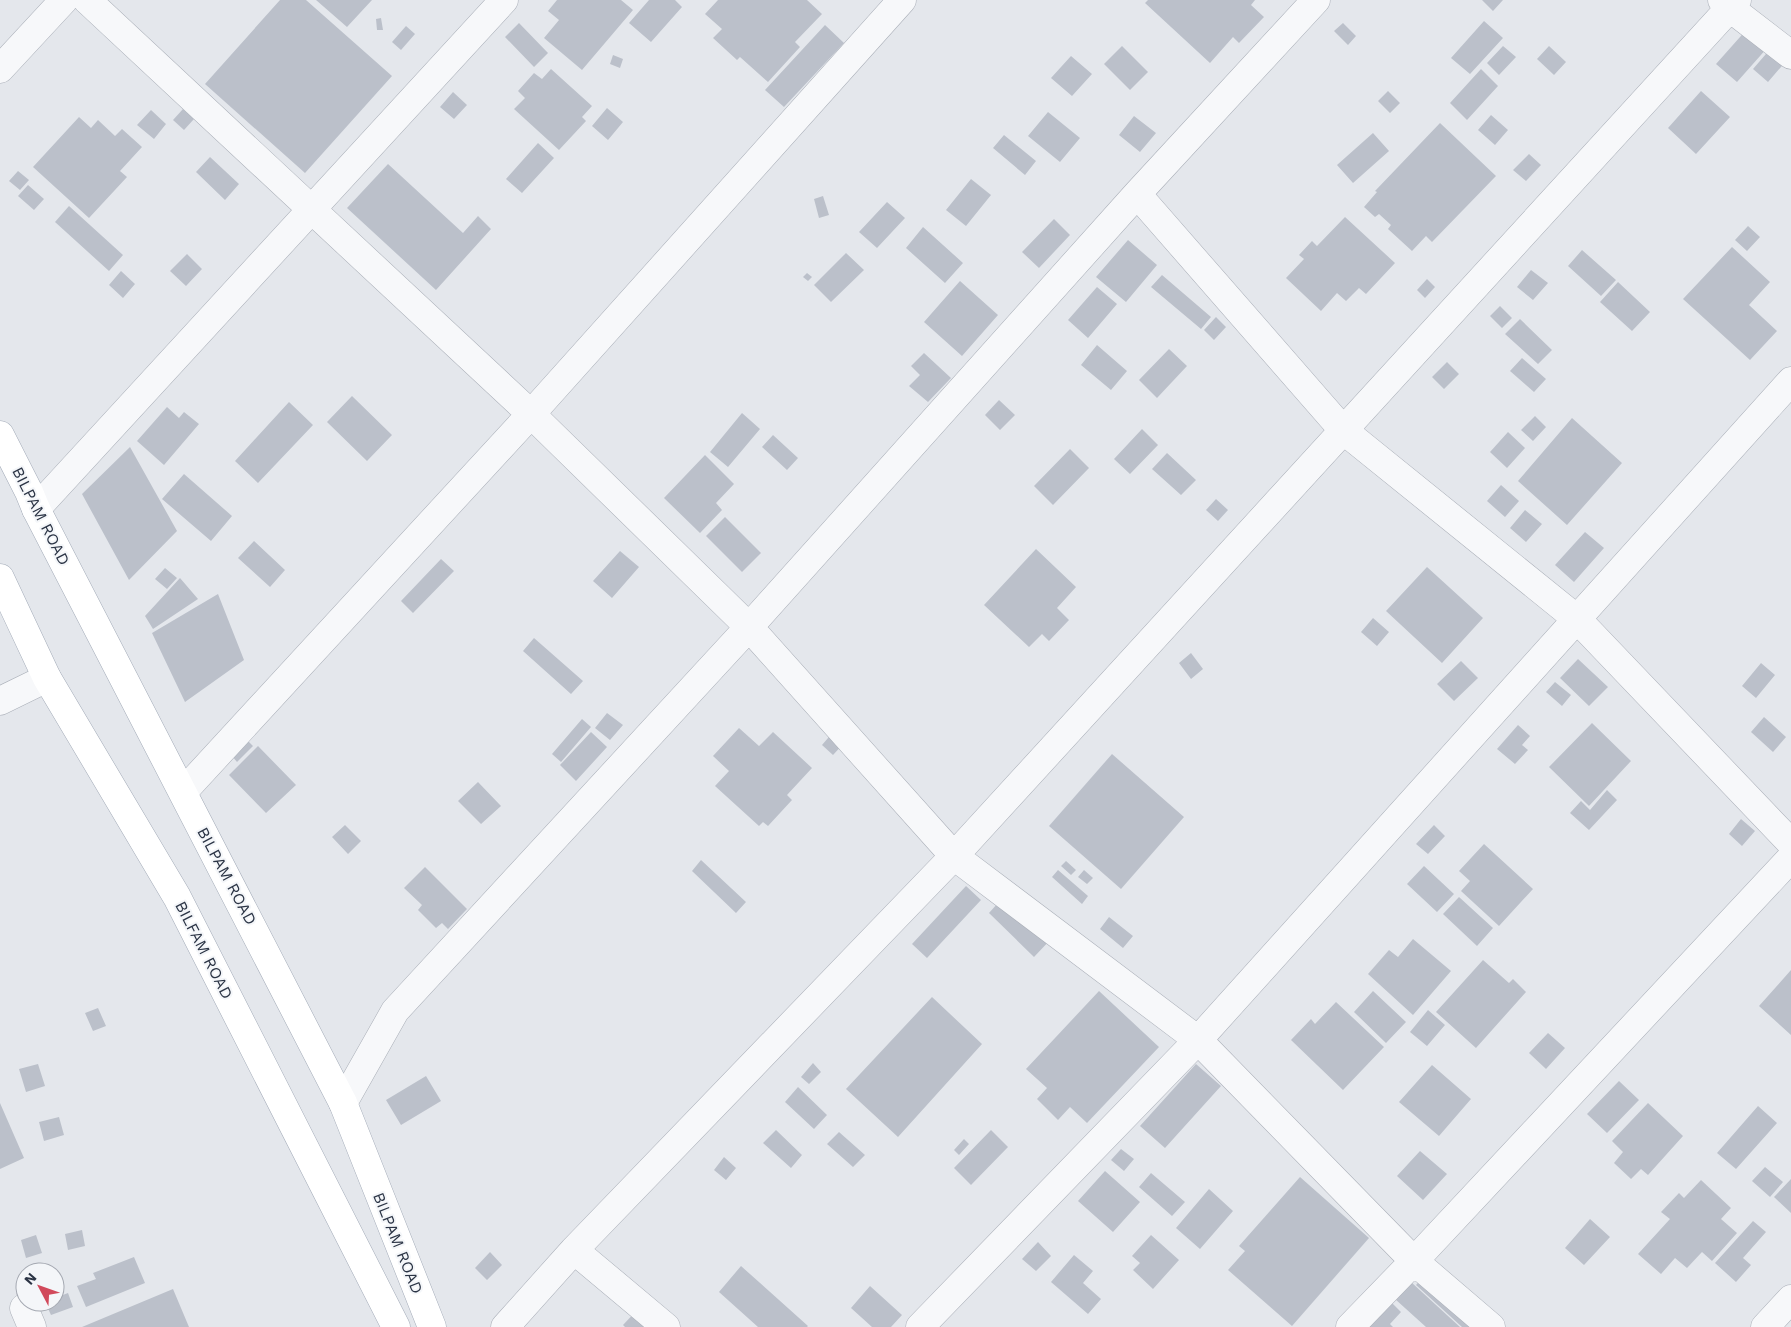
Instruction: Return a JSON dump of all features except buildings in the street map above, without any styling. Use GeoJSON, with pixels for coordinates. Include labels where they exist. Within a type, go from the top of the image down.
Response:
{"type":"FeatureCollection","features":[{"type":"Feature","properties":{"kind":"main road","name":"BILPAM ROAD"},"geometry":{"type":"LineString","coordinates":[[0,436],[343,1103],[432,1327]]}},
{"type":"Feature","properties":{"kind":"main road","name":"BILFAM ROAD"},"geometry":{"type":"LineString","coordinates":[[0,578],[47,678],[177,897],[396,1327]]}},
{"type":"Feature","properties":{"kind":"street"},"geometry":{"type":"LineString","coordinates":[[0,69],[64,0]]}},
{"type":"Feature","properties":{"kind":"street"},"geometry":{"type":"LineString","coordinates":[[87,0],[311,211],[531,414],[749,627],[954,856],[1198,1040],[1414,1261],[1491,1327]]}},
{"type":"Feature","properties":{"kind":"street"},"geometry":{"type":"LineString","coordinates":[[36,509],[504,0]]}},
{"type":"Feature","properties":{"kind":"street"},"geometry":{"type":"LineString","coordinates":[[183,792],[531,414],[902,0]]}},
{"type":"Feature","properties":{"kind":"street"},"geometry":{"type":"LineString","coordinates":[[343,1103],[395,1011],[749,627],[1137,194],[1316,0]]}},
{"type":"Feature","properties":{"kind":"street"},"geometry":{"type":"LineString","coordinates":[[504,1327],[574,1250],[954,856],[1730,3],[1791,55]]}},
{"type":"Feature","properties":{"kind":"street"},"geometry":{"type":"LineString","coordinates":[[1137,194],[1343,430],[1577,619],[1791,843]]}},
{"type":"Feature","properties":{"kind":"street"},"geometry":{"type":"LineString","coordinates":[[920,1327],[1198,1040],[1791,381]]}},
{"type":"Feature","properties":{"kind":"street"},"geometry":{"type":"LineString","coordinates":[[0,701],[47,678]]}},
{"type":"Feature","properties":{"kind":"street"},"geometry":{"type":"LineString","coordinates":[[1350,1327],[1791,858]]}},
{"type":"Feature","properties":{"kind":"street"},"geometry":{"type":"LineString","coordinates":[[574,1250],[666,1327]]}},
{"type":"Feature","properties":{"kind":"street"},"geometry":{"type":"LineString","coordinates":[[1765,1327],[1791,1299]]}}]}
